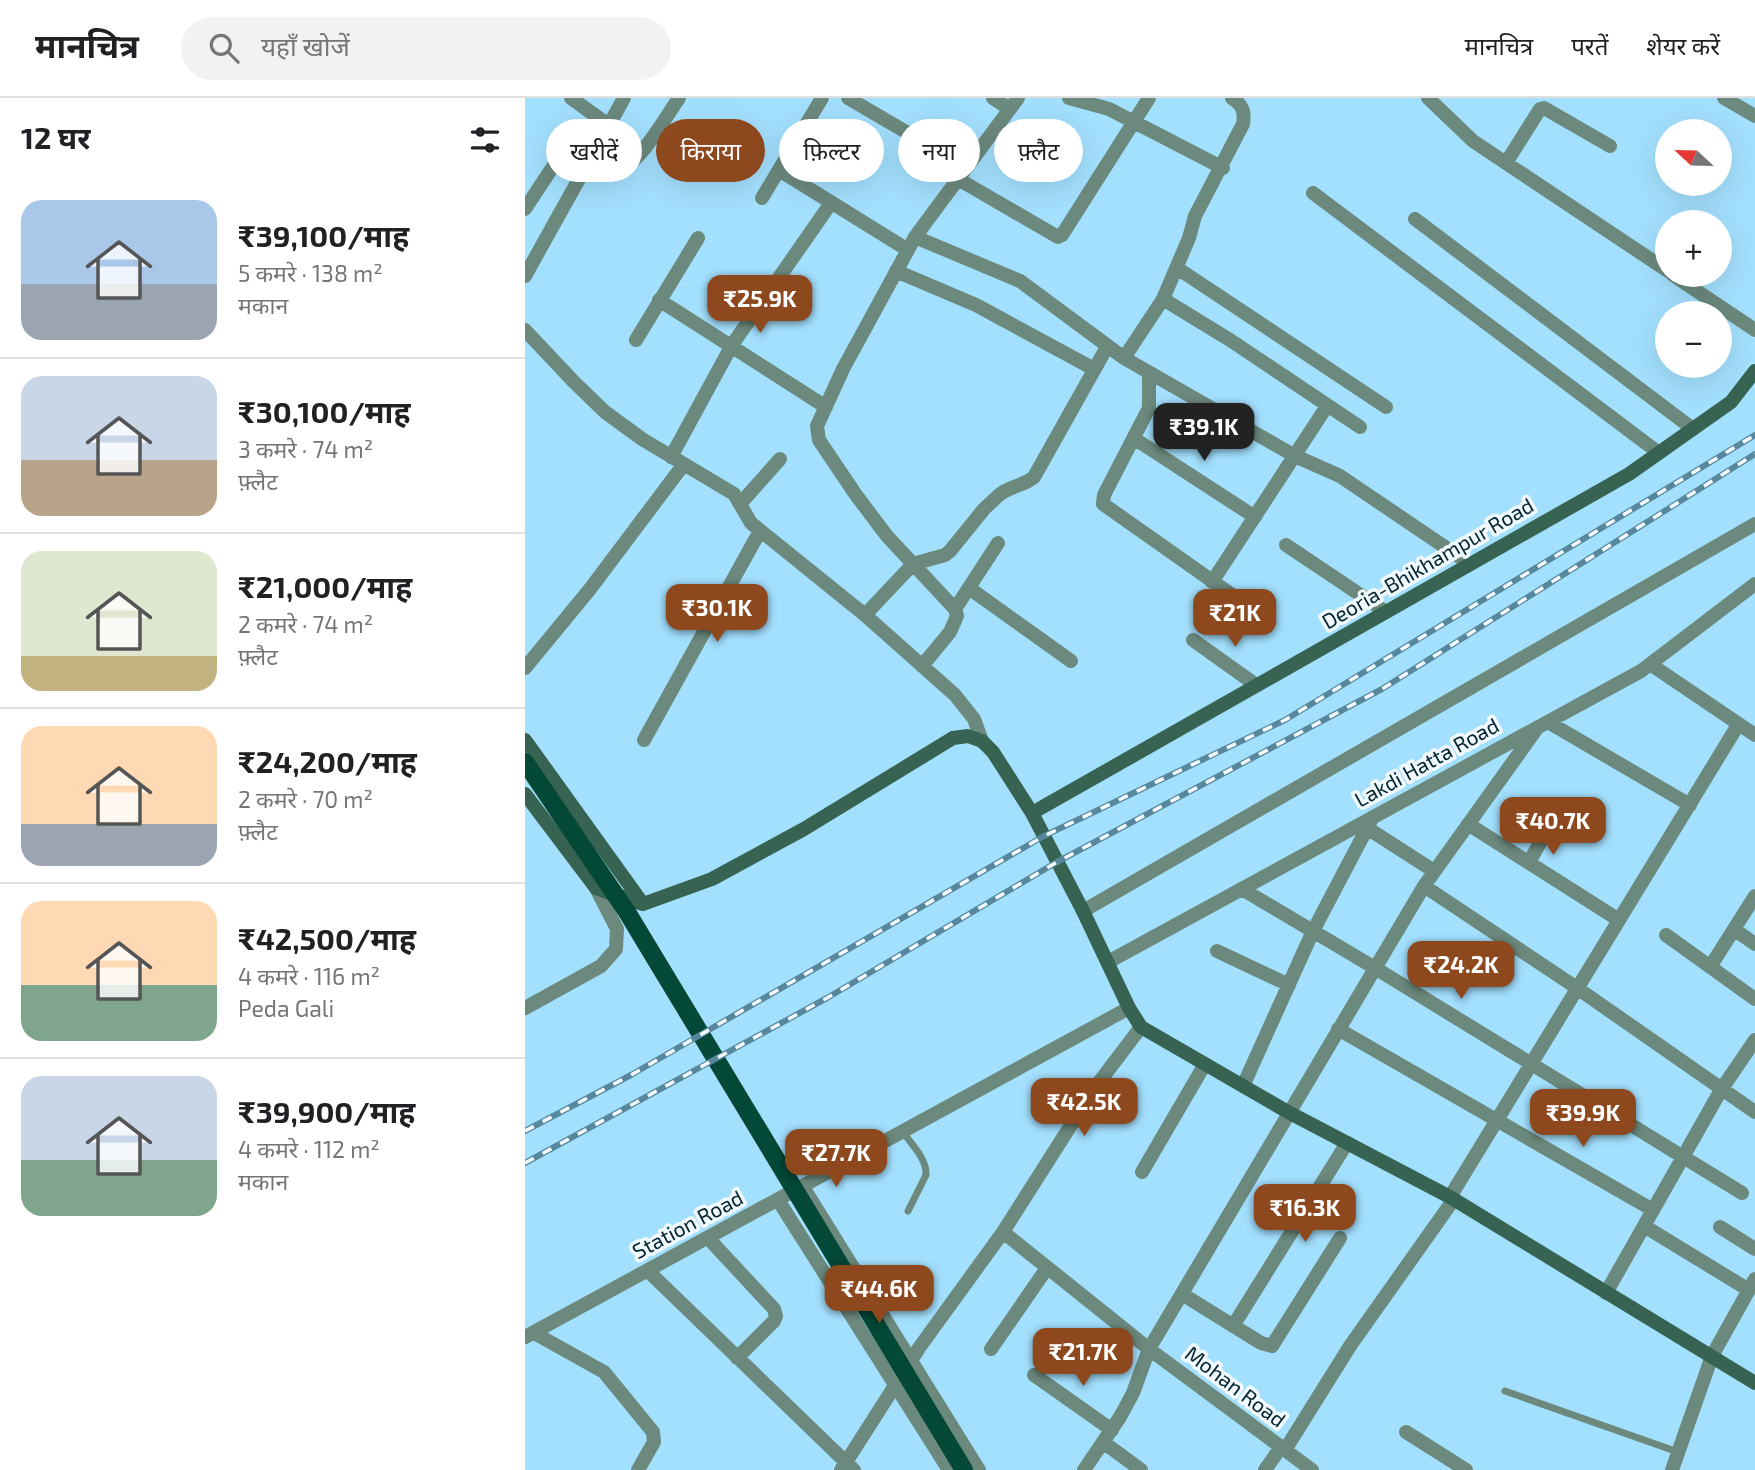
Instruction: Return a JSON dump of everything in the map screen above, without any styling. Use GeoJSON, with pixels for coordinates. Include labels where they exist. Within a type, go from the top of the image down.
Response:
{"type":"FeatureCollection","features":[{"type":"Feature","properties":{"kind":"main road","name":"Deoria-Bhikhampur Road"},"geometry":{"type":"LineString","coordinates":[[1032,813],[1629,474],[1731,402],[1755,371]]}},
{"type":"Feature","properties":{"kind":"main road"},"geometry":{"type":"LineString","coordinates":[[525,794],[596,888],[643,904],[712,879],[804,829],[953,738],[968,736],[982,741],[993,752],[1032,813],[1141,1027],[1288,1112],[1452,1198],[1755,1383]]}},
{"type":"Feature","properties":{"kind":"main road"},"geometry":{"type":"LineString","coordinates":[[525,740],[643,904]]}},
{"type":"Feature","properties":{"kind":"main road"},"geometry":{"type":"LineString","coordinates":[[525,762],[627,912],[964,1470]]}},
{"type":"Feature","properties":{"kind":"street"},"geometry":{"type":"LineString","coordinates":[[571,98],[600,119]]}},
{"type":"Feature","properties":{"kind":"street"},"geometry":{"type":"LineString","coordinates":[[614,119],[624,98]]}},
{"type":"Feature","properties":{"kind":"street"},"geometry":{"type":"LineString","coordinates":[[642,151],[679,98]]}},
{"type":"Feature","properties":{"kind":"street"},"geometry":{"type":"LineString","coordinates":[[809,119],[822,98]]}},
{"type":"Feature","properties":{"kind":"street"},"geometry":{"type":"LineString","coordinates":[[848,98],[898,131]]}},
{"type":"Feature","properties":{"kind":"street"},"geometry":{"type":"LineString","coordinates":[[980,149],[1014,103],[993,98]]}},
{"type":"Feature","properties":{"kind":"street"},"geometry":{"type":"LineString","coordinates":[[1069,98],[1109,109],[1223,168]]}},
{"type":"Feature","properties":{"kind":"street"},"geometry":{"type":"LineString","coordinates":[[976,182],[1058,237],[1062,235],[1149,98]]}},
{"type":"Feature","properties":{"kind":"street"},"geometry":{"type":"LineString","coordinates":[[1124,358],[1163,299],[1195,216],[1223,168],[1243,124],[1245,114],[1240,103],[1232,98]]}},
{"type":"Feature","properties":{"kind":"street"},"geometry":{"type":"LineString","coordinates":[[1428,98],[1473,141],[1655,262]]}},
{"type":"Feature","properties":{"kind":"street"},"geometry":{"type":"LineString","coordinates":[[1724,98],[1755,116]]}},
{"type":"Feature","properties":{"kind":"street"},"geometry":{"type":"LineString","coordinates":[[1506,163],[1540,109],[1544,108],[1610,146]]}},
{"type":"Feature","properties":{"kind":"street"},"geometry":{"type":"LineString","coordinates":[[762,198],[779,170]]}},
{"type":"Feature","properties":{"kind":"street"},"geometry":{"type":"LineString","coordinates":[[525,209],[546,178]]}},
{"type":"Feature","properties":{"kind":"street"},"geometry":{"type":"LineString","coordinates":[[525,276],[578,182]]}},
{"type":"Feature","properties":{"kind":"street"},"geometry":{"type":"LineString","coordinates":[[798,182],[831,203],[911,244],[1020,281],[1107,347],[1149,374],[1295,456],[1340,476],[1470,564]]}},
{"type":"Feature","properties":{"kind":"street"},"geometry":{"type":"LineString","coordinates":[[922,666],[955,623],[955,609],[887,536],[856,495],[819,440],[817,426],[843,369],[911,244],[956,182]]}},
{"type":"Feature","properties":{"kind":"street"},"geometry":{"type":"LineString","coordinates":[[1313,193],[1659,453]]}},
{"type":"Feature","properties":{"kind":"street"},"geometry":{"type":"LineString","coordinates":[[525,668],[598,579],[678,461],[732,345],[831,203]]}},
{"type":"Feature","properties":{"kind":"street"},"geometry":{"type":"LineString","coordinates":[[1415,219],[1693,429]]}},
{"type":"Feature","properties":{"kind":"street"},"geometry":{"type":"LineString","coordinates":[[636,340],[698,238]]}},
{"type":"Feature","properties":{"kind":"street"},"geometry":{"type":"LineString","coordinates":[[1177,268],[1386,407]]}},
{"type":"Feature","properties":{"kind":"street"},"geometry":{"type":"LineString","coordinates":[[896,271],[976,305],[1094,369]]}},
{"type":"Feature","properties":{"kind":"street"},"geometry":{"type":"LineString","coordinates":[[1691,287],[1755,330]]}},
{"type":"Feature","properties":{"kind":"street"},"geometry":{"type":"LineString","coordinates":[[1163,299],[1230,340],[1360,427]]}},
{"type":"Feature","properties":{"kind":"street"},"geometry":{"type":"LineString","coordinates":[[659,300],[826,407]]}},
{"type":"Feature","properties":{"kind":"street"},"geometry":{"type":"LineString","coordinates":[[525,330],[605,412],[678,461],[734,494],[745,517],[759,530],[865,615],[967,709],[982,741]]}},
{"type":"Feature","properties":{"kind":"street"},"geometry":{"type":"LineString","coordinates":[[865,615],[913,564],[945,555],[999,495],[1006,489],[1028,482],[1034,477],[1107,347]]}},
{"type":"Feature","properties":{"kind":"street"},"geometry":{"type":"LineString","coordinates":[[1149,374],[1150,403],[1135,439],[1104,495],[1103,505],[1241,602]]}},
{"type":"Feature","properties":{"kind":"street"},"geometry":{"type":"LineString","coordinates":[[1212,582],[1327,406]]}},
{"type":"Feature","properties":{"kind":"street"},"geometry":{"type":"LineString","coordinates":[[1135,439],[1255,517]]}},
{"type":"Feature","properties":{"kind":"street"},"geometry":{"type":"LineString","coordinates":[[740,504],[780,459]]}},
{"type":"Feature","properties":{"kind":"street"},"geometry":{"type":"LineString","coordinates":[[1083,911],[1755,524]]}},
{"type":"Feature","properties":{"kind":"street"},"geometry":{"type":"LineString","coordinates":[[644,740],[759,530]]}},
{"type":"Feature","properties":{"kind":"street"},"geometry":{"type":"LineString","coordinates":[[955,609],[998,543]]}},
{"type":"Feature","properties":{"kind":"street"},"geometry":{"type":"LineString","coordinates":[[1286,545],[1386,612]]}},
{"type":"Feature","properties":{"kind":"street","name":"Lakdi Hatta Road"},"geometry":{"type":"LineString","coordinates":[[1108,962],[1370,823],[1650,664],[1755,584]]}},
{"type":"Feature","properties":{"kind":"street"},"geometry":{"type":"LineString","coordinates":[[969,588],[1071,661]]}},
{"type":"Feature","properties":{"kind":"street"},"geometry":{"type":"LineString","coordinates":[[1193,640],[1256,685]]}},
{"type":"Feature","properties":{"kind":"street"},"geometry":{"type":"LineString","coordinates":[[1650,664],[1755,735]]}},
{"type":"Feature","properties":{"kind":"street"},"geometry":{"type":"LineString","coordinates":[[1084,1470],[1112,1430],[1133,1393],[1149,1349],[1424,886],[1543,724],[1690,806]]}},
{"type":"Feature","properties":{"kind":"street"},"geometry":{"type":"LineString","coordinates":[[1265,1470],[1283,1449],[1452,1198],[1496,1119],[1738,725]]}},
{"type":"Feature","properties":{"kind":"street"},"geometry":{"type":"LineString","coordinates":[[1529,862],[1560,808]]}},
{"type":"Feature","properties":{"kind":"street"},"geometry":{"type":"LineString","coordinates":[[1243,1086],[1313,931],[1370,823],[1434,871]]}},
{"type":"Feature","properties":{"kind":"street"},"geometry":{"type":"LineString","coordinates":[[1468,824],[1619,920]]}},
{"type":"Feature","properties":{"kind":"street"},"geometry":{"type":"LineString","coordinates":[[1424,886],[1755,1112]]}},
{"type":"Feature","properties":{"kind":"street"},"geometry":{"type":"LineString","coordinates":[[525,1008],[601,966],[616,949],[617,929],[596,888]]}},
{"type":"Feature","properties":{"kind":"street"},"geometry":{"type":"LineString","coordinates":[[1242,889],[1742,1193]]}},
{"type":"Feature","properties":{"kind":"street"},"geometry":{"type":"LineString","coordinates":[[1710,967],[1755,896]]}},
{"type":"Feature","properties":{"kind":"street"},"geometry":{"type":"LineString","coordinates":[[1734,929],[1755,944]]}},
{"type":"Feature","properties":{"kind":"street"},"geometry":{"type":"LineString","coordinates":[[1666,935],[1755,999]]}},
{"type":"Feature","properties":{"kind":"street"},"geometry":{"type":"LineString","coordinates":[[1217,951],[1289,985]]}},
{"type":"Feature","properties":{"kind":"street","name":"Station Road"},"geometry":{"type":"LineString","coordinates":[[530,1335],[1129,1008]]}},
{"type":"Feature","properties":{"kind":"street"},"geometry":{"type":"LineString","coordinates":[[648,1271],[847,1467],[911,1360],[1003,1232],[1094,1089],[1141,1027]]}},
{"type":"Feature","properties":{"kind":"street"},"geometry":{"type":"LineString","coordinates":[[1338,1028],[1653,1210]]}},
{"type":"Feature","properties":{"kind":"street"},"geometry":{"type":"LineString","coordinates":[[1606,1293],[1721,1090],[1755,1040]]}},
{"type":"Feature","properties":{"kind":"street"},"geometry":{"type":"LineString","coordinates":[[1142,1172],[1205,1064]]}},
{"type":"Feature","properties":{"kind":"street"},"geometry":{"type":"LineString","coordinates":[[1233,1326],[1347,1143]]}},
{"type":"Feature","properties":{"kind":"street"},"geometry":{"type":"LineString","coordinates":[[803,1186],[979,1470]]}},
{"type":"Feature","properties":{"kind":"street"},"geometry":{"type":"LineString","coordinates":[[778,1200],[949,1470]]}},
{"type":"Feature","properties":{"kind":"street"},"geometry":{"type":"LineString","coordinates":[[1644,1226],[1752,1284],[1712,1356],[1672,1470]]}},
{"type":"Feature","properties":{"kind":"street"},"geometry":{"type":"LineString","coordinates":[[1720,1227],[1755,1249]]}},
{"type":"Feature","properties":{"kind":"street","name":"Mohan Road"},"geometry":{"type":"LineString","coordinates":[[1003,1232],[1149,1349],[1312,1470]]}},
{"type":"Feature","properties":{"kind":"street"},"geometry":{"type":"LineString","coordinates":[[708,1238],[774,1309],[776,1316],[737,1358]]}},
{"type":"Feature","properties":{"kind":"street"},"geometry":{"type":"LineString","coordinates":[[1182,1294],[1261,1343],[1272,1346],[1340,1238]]}},
{"type":"Feature","properties":{"kind":"street"},"geometry":{"type":"LineString","coordinates":[[991,1349],[1047,1268]]}},
{"type":"Feature","properties":{"kind":"street"},"geometry":{"type":"LineString","coordinates":[[530,1335],[594,1366],[612,1380],[653,1432],[654,1442],[643,1468]]}},
{"type":"Feature","properties":{"kind":"street"},"geometry":{"type":"LineString","coordinates":[[1034,1375],[1112,1430]]}},
{"type":"Feature","properties":{"kind":"street"},"geometry":{"type":"LineString","coordinates":[[1406,1432],[1467,1470]]}},
{"type":"Feature","properties":{"kind":"street"},"geometry":{"type":"LineString","coordinates":[[1103,1443],[1141,1470]]}},
{"type":"Feature","properties":{"kind":"lane"},"geometry":{"type":"LineString","coordinates":[[903,1132],[927,1169],[908,1211]]}},
{"type":"Feature","properties":{"kind":"lane"},"geometry":{"type":"LineString","coordinates":[[1505,1391],[1678,1452]]}},
{"type":"Feature","properties":{"kind":"railway"},"geometry":{"type":"LineString","coordinates":[[525,1131],[631,1075],[1044,836],[1285,720],[1755,435]]}},
{"type":"Feature","properties":{"kind":"railway"},"geometry":{"type":"LineString","coordinates":[[525,1163],[827,998],[1057,862],[1382,689],[1755,454]]}}]}
